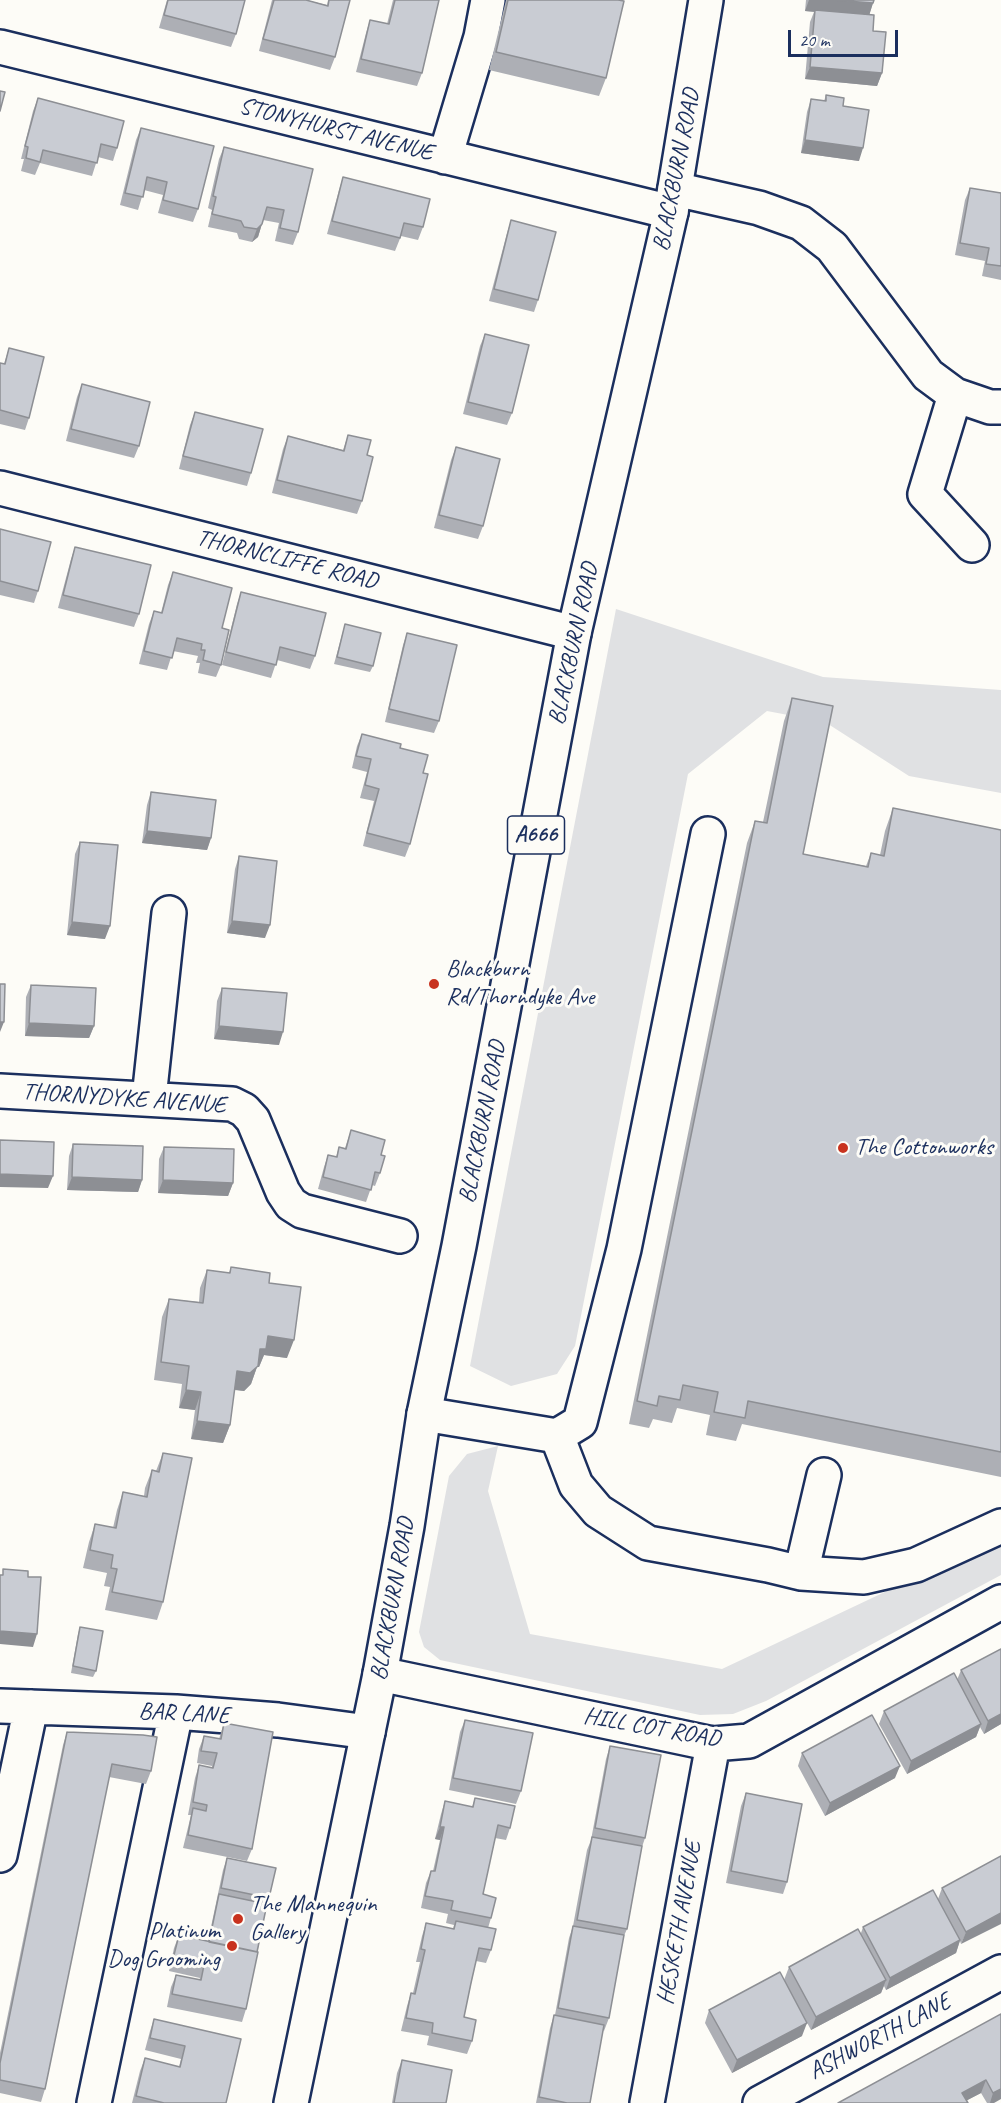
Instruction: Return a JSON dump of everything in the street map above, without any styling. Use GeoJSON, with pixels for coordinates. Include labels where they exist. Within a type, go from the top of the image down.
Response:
{"type":"FeatureCollection","features":[{"type":"Feature","properties":{"kind":"main road"},"geometry":{"type":"LineString","coordinates":[[445,157],[481,36],[488,0]]}},
{"type":"Feature","properties":{"kind":"main road","name":"BLACKBURN ROAD"},"geometry":{"type":"LineString","coordinates":[[291,2103],[380,1674],[407,1526],[424,1414],[459,1246],[574,633],[673,201],[706,0]]}},
{"type":"Feature","properties":{"kind":"main road","name":"STONYHURST AVENUE"},"geometry":{"type":"LineString","coordinates":[[0,47],[445,157],[673,201],[759,208],[801,223],[832,247],[928,375],[955,395],[990,407],[1001,407]]}},
{"type":"Feature","properties":{"kind":"main road"},"geometry":{"type":"LineString","coordinates":[[955,395],[925,494],[972,545]]}},
{"type":"Feature","properties":{"kind":"main road","name":"THORNCLIFFE ROAD"},"geometry":{"type":"LineString","coordinates":[[0,488],[574,633]]}},
{"type":"Feature","properties":{"kind":"main road"},"geometry":{"type":"LineString","coordinates":[[424,1414],[557,1436],[580,1422],[624,1249],[708,834]]}},
{"type":"Feature","properties":{"kind":"main road"},"geometry":{"type":"LineString","coordinates":[[148,1098],[169,912]]}},
{"type":"Feature","properties":{"kind":"main road","name":"THORNYDYKE AVENUE"},"geometry":{"type":"LineString","coordinates":[[0,1091],[232,1104],[244,1110],[253,1120],[283,1192],[291,1203],[302,1211],[400,1236]]}},
{"type":"Feature","properties":{"kind":"main road"},"geometry":{"type":"LineString","coordinates":[[557,1436],[576,1485],[598,1511],[648,1543],[801,1573],[864,1577],[916,1565],[1001,1526]]}},
{"type":"Feature","properties":{"kind":"main road"},"geometry":{"type":"LineString","coordinates":[[801,1573],[824,1475]]}},
{"type":"Feature","properties":{"kind":"main road","name":"HILL COT ROAD"},"geometry":{"type":"LineString","coordinates":[[380,1674],[713,1744],[749,1742],[1001,1602]]}},
{"type":"Feature","properties":{"kind":"main road"},"geometry":{"type":"LineString","coordinates":[[0,1855],[16,1707]]}},
{"type":"Feature","properties":{"kind":"main road","name":"BAR LANE"},"geometry":{"type":"LineString","coordinates":[[16,1707],[176,1712],[278,1720],[368,1732]]}},
{"type":"Feature","properties":{"kind":"main road"},"geometry":{"type":"LineString","coordinates":[[94,2103],[176,1712]]}},
{"type":"Feature","properties":{"kind":"main road","name":"HESKETH AVENUE"},"geometry":{"type":"LineString","coordinates":[[647,2103],[713,1744]]}},
{"type":"Feature","properties":{"kind":"main road","name":"ASHWORTH LANE"},"geometry":{"type":"LineString","coordinates":[[772,2100],[1001,1972]]}},
{"type":"Feature","properties":{"kind":"shaded area"},"geometry":{"type":"Polygon","coordinates":[[[616,609],[823,677],[1001,690],[1001,793],[909,776],[825,722],[767,711],[688,774],[575,1346],[557,1374],[511,1386],[470,1366],[616,609]]]}},
{"type":"Feature","properties":{"kind":"shaded area"},"geometry":{"type":"Polygon","coordinates":[[[498,1446],[488,1491],[530,1634],[722,1669],[1001,1537],[1001,1575],[766,1701],[733,1714],[700,1715],[440,1660],[424,1647],[419,1632],[449,1476],[467,1454],[498,1446]]]}},
{"type":"Feature","properties":{"kind":"building"},"geometry":{"type":"Polygon","coordinates":[[[168,0],[245,0],[236,34],[164,15],[168,0]]]}},
{"type":"Feature","properties":{"kind":"building"},"geometry":{"type":"Polygon","coordinates":[[[274,0],[306,0],[328,6],[329,0],[350,0],[335,57],[263,39],[274,0]]]}},
{"type":"Feature","properties":{"kind":"building"},"geometry":{"type":"Polygon","coordinates":[[[395,0],[439,0],[422,73],[361,59],[370,20],[389,24],[395,0]]]}},
{"type":"Feature","properties":{"kind":"building"},"geometry":{"type":"Polygon","coordinates":[[[508,0],[624,1],[606,78],[496,52],[508,0]]]}},
{"type":"Feature","properties":{"kind":"building"},"geometry":{"type":"Polygon","coordinates":[[[833,0],[874,0],[873,3],[833,0]]]}},
{"type":"Feature","properties":{"kind":"building"},"geometry":{"type":"Polygon","coordinates":[[[815,10],[874,15],[873,31],[886,32],[882,73],[810,67],[815,10]]]}},
{"type":"Feature","properties":{"kind":"building"},"geometry":{"type":"Polygon","coordinates":[[[0,91],[5,92],[0,111],[0,91]]]}},
{"type":"Feature","properties":{"kind":"building"},"geometry":{"type":"Polygon","coordinates":[[[826,95],[844,98],[843,106],[869,110],[863,148],[805,140],[811,99],[826,101],[826,95]]]}},
{"type":"Feature","properties":{"kind":"building"},"geometry":{"type":"Polygon","coordinates":[[[38,98],[124,121],[117,148],[101,144],[97,163],[43,150],[40,162],[26,158],[28,147],[25,146],[38,98]]]}},
{"type":"Feature","properties":{"kind":"building"},"geometry":{"type":"Polygon","coordinates":[[[141,128],[214,146],[198,209],[163,200],[167,182],[147,177],[143,197],[125,193],[141,128]]]}},
{"type":"Feature","properties":{"kind":"building"},"geometry":{"type":"Polygon","coordinates":[[[224,147],[313,169],[298,232],[280,228],[284,210],[267,207],[262,224],[257,229],[244,227],[241,221],[212,214],[216,197],[213,196],[224,147]]]}},
{"type":"Feature","properties":{"kind":"building"},"geometry":{"type":"Polygon","coordinates":[[[343,177],[430,199],[423,227],[404,223],[400,238],[332,221],[343,177]]]}},
{"type":"Feature","properties":{"kind":"building"},"geometry":{"type":"Polygon","coordinates":[[[970,188],[1001,193],[1001,266],[986,264],[989,248],[960,243],[970,188]]]}},
{"type":"Feature","properties":{"kind":"building"},"geometry":{"type":"Polygon","coordinates":[[[511,220],[556,232],[538,300],[494,289],[511,220]]]}},
{"type":"Feature","properties":{"kind":"building"},"geometry":{"type":"Polygon","coordinates":[[[485,334],[529,345],[512,413],[468,402],[485,334]]]}},
{"type":"Feature","properties":{"kind":"building"},"geometry":{"type":"Polygon","coordinates":[[[9,348],[44,357],[29,418],[0,410],[0,363],[5,364],[9,348]]]}},
{"type":"Feature","properties":{"kind":"building"},"geometry":{"type":"Polygon","coordinates":[[[82,384],[150,402],[139,446],[71,429],[82,384]]]}},
{"type":"Feature","properties":{"kind":"building"},"geometry":{"type":"Polygon","coordinates":[[[195,412],[263,429],[251,473],[183,456],[195,412]]]}},
{"type":"Feature","properties":{"kind":"building"},"geometry":{"type":"Polygon","coordinates":[[[348,435],[371,440],[367,455],[373,457],[362,501],[277,480],[288,436],[344,451],[348,435]]]}},
{"type":"Feature","properties":{"kind":"building"},"geometry":{"type":"Polygon","coordinates":[[[456,447],[500,459],[483,526],[439,515],[456,447]]]}},
{"type":"Feature","properties":{"kind":"building"},"geometry":{"type":"Polygon","coordinates":[[[0,529],[51,542],[38,591],[0,581],[0,529]]]}},
{"type":"Feature","properties":{"kind":"building"},"geometry":{"type":"Polygon","coordinates":[[[75,547],[151,565],[139,614],[63,595],[75,547]]]}},
{"type":"Feature","properties":{"kind":"building"},"geometry":{"type":"Polygon","coordinates":[[[173,572],[232,588],[222,628],[229,630],[221,665],[203,660],[205,650],[201,650],[202,644],[177,638],[172,658],[144,651],[154,611],[162,613],[173,572]]]}},
{"type":"Feature","properties":{"kind":"building"},"geometry":{"type":"Polygon","coordinates":[[[241,592],[326,613],[315,656],[280,647],[276,665],[226,652],[241,592]]]}},
{"type":"Feature","properties":{"kind":"building"},"geometry":{"type":"Polygon","coordinates":[[[345,624],[381,633],[373,666],[337,657],[345,624]]]}},
{"type":"Feature","properties":{"kind":"building"},"geometry":{"type":"Polygon","coordinates":[[[407,633],[457,645],[439,721],[389,709],[407,633]]]}},
{"type":"Feature","properties":{"kind":"building","name":"The Cottonworks"},"geometry":{"type":"Polygon","coordinates":[[[792,698],[833,706],[803,854],[868,867],[871,853],[884,856],[893,808],[1001,830],[1001,1452],[748,1401],[745,1418],[714,1412],[718,1392],[683,1385],[680,1400],[659,1396],[657,1406],[637,1401],[755,821],[767,823],[792,698]]]}},
{"type":"Feature","properties":{"kind":"building"},"geometry":{"type":"Polygon","coordinates":[[[362,734],[401,744],[400,748],[428,755],[423,773],[428,774],[410,844],[367,833],[379,789],[365,785],[371,759],[356,756],[362,734]]]}},
{"type":"Feature","properties":{"kind":"building"},"geometry":{"type":"Polygon","coordinates":[[[151,792],[216,800],[211,838],[147,831],[151,792]]]}},
{"type":"Feature","properties":{"kind":"building"},"geometry":{"type":"Polygon","coordinates":[[[80,842],[118,845],[110,926],[72,922],[80,842]]]}},
{"type":"Feature","properties":{"kind":"building"},"geometry":{"type":"Polygon","coordinates":[[[239,856],[277,861],[270,925],[232,921],[239,856]]]}},
{"type":"Feature","properties":{"kind":"building"},"geometry":{"type":"Polygon","coordinates":[[[0,984],[5,984],[4,1022],[0,1022],[0,984]]]}},
{"type":"Feature","properties":{"kind":"building"},"geometry":{"type":"Polygon","coordinates":[[[31,985],[96,988],[94,1026],[29,1023],[31,985]]]}},
{"type":"Feature","properties":{"kind":"building"},"geometry":{"type":"Polygon","coordinates":[[[222,988],[287,993],[283,1032],[219,1026],[222,988]]]}},
{"type":"Feature","properties":{"kind":"building"},"geometry":{"type":"Polygon","coordinates":[[[351,1130],[385,1140],[381,1155],[385,1156],[380,1173],[375,1172],[371,1190],[323,1177],[328,1155],[337,1157],[339,1147],[346,1149],[351,1130]]]}},
{"type":"Feature","properties":{"kind":"building"},"geometry":{"type":"Polygon","coordinates":[[[0,1140],[54,1142],[53,1176],[0,1174],[0,1140]]]}},
{"type":"Feature","properties":{"kind":"building"},"geometry":{"type":"Polygon","coordinates":[[[73,1144],[143,1146],[142,1180],[72,1177],[73,1144]]]}},
{"type":"Feature","properties":{"kind":"building"},"geometry":{"type":"Polygon","coordinates":[[[164,1147],[234,1149],[233,1183],[163,1180],[164,1147]]]}},
{"type":"Feature","properties":{"kind":"building"},"geometry":{"type":"Polygon","coordinates":[[[231,1267],[270,1273],[269,1283],[301,1287],[294,1340],[268,1336],[266,1349],[260,1349],[258,1366],[250,1373],[237,1371],[230,1425],[197,1421],[201,1392],[186,1390],[189,1366],[161,1362],[169,1299],[203,1303],[207,1270],[230,1273],[231,1267]]]}},
{"type":"Feature","properties":{"kind":"building"},"geometry":{"type":"Polygon","coordinates":[[[163,1453],[192,1458],[163,1602],[112,1592],[117,1569],[111,1568],[113,1555],[90,1550],[95,1524],[116,1528],[123,1492],[147,1497],[152,1470],[159,1472],[163,1453]]]}},
{"type":"Feature","properties":{"kind":"building"},"geometry":{"type":"Polygon","coordinates":[[[3,1569],[28,1571],[28,1577],[41,1577],[37,1634],[0,1631],[0,1575],[3,1575],[3,1569]]]}},
{"type":"Feature","properties":{"kind":"building"},"geometry":{"type":"Polygon","coordinates":[[[80,1627],[103,1631],[96,1671],[73,1666],[80,1627]]]}},
{"type":"Feature","properties":{"kind":"building"},"geometry":{"type":"Polygon","coordinates":[[[1001,1649],[1001,1714],[988,1721],[961,1670],[1001,1649]]]}},
{"type":"Feature","properties":{"kind":"building"},"geometry":{"type":"Polygon","coordinates":[[[954,1673],[981,1724],[911,1761],[884,1711],[954,1673]]]}},
{"type":"Feature","properties":{"kind":"building"},"geometry":{"type":"Polygon","coordinates":[[[872,1715],[900,1766],[830,1803],[802,1753],[872,1715]]]}},
{"type":"Feature","properties":{"kind":"building"},"geometry":{"type":"Polygon","coordinates":[[[465,1720],[533,1733],[521,1791],[453,1778],[465,1720]]]}},
{"type":"Feature","properties":{"kind":"building"},"geometry":{"type":"Polygon","coordinates":[[[224,1723],[273,1732],[252,1849],[188,1835],[193,1808],[206,1811],[207,1805],[193,1802],[199,1765],[213,1768],[217,1753],[201,1751],[204,1736],[221,1739],[224,1723]]]}},
{"type":"Feature","properties":{"kind":"building"},"geometry":{"type":"Polygon","coordinates":[[[67,1732],[157,1737],[151,1771],[112,1764],[45,2089],[0,2080],[0,2063],[67,1732]]]}},
{"type":"Feature","properties":{"kind":"building"},"geometry":{"type":"Polygon","coordinates":[[[610,1746],[661,1755],[645,1838],[595,1828],[610,1746]]]}},
{"type":"Feature","properties":{"kind":"building"},"geometry":{"type":"Polygon","coordinates":[[[746,1793],[802,1804],[787,1882],[731,1871],[746,1793]]]}},
{"type":"Feature","properties":{"kind":"building"},"geometry":{"type":"Polygon","coordinates":[[[475,1798],[515,1806],[510,1828],[498,1825],[483,1894],[496,1898],[491,1918],[451,1910],[453,1901],[425,1896],[431,1871],[435,1871],[444,1827],[440,1827],[445,1801],[473,1807],[475,1798]]]}},
{"type":"Feature","properties":{"kind":"building"},"geometry":{"type":"Polygon","coordinates":[[[592,1837],[642,1846],[627,1929],[577,1920],[592,1837]]]}},
{"type":"Feature","properties":{"kind":"building"},"geometry":{"type":"Polygon","coordinates":[[[1001,1856],[1001,1913],[966,1932],[942,1888],[1001,1856]]]}},
{"type":"Feature","properties":{"kind":"building"},"geometry":{"type":"Polygon","coordinates":[[[227,1858],[276,1868],[269,1898],[221,1888],[227,1858]]]}},
{"type":"Feature","properties":{"kind":"building"},"geometry":{"type":"Polygon","coordinates":[[[933,1890],[960,1940],[890,1978],[863,1927],[933,1890]]]}},
{"type":"Feature","properties":{"kind":"building"},"geometry":{"type":"Polygon","coordinates":[[[219,1894],[267,1904],[257,1952],[209,1942],[219,1894]]]}},
{"type":"Feature","properties":{"kind":"building"},"geometry":{"type":"Polygon","coordinates":[[[456,1921],[496,1929],[491,1950],[479,1948],[471,1983],[464,2017],[476,2020],[472,2041],[432,2033],[433,2023],[406,2018],[411,1993],[415,1994],[425,1950],[421,1949],[426,1923],[454,1929],[456,1921]]]}},
{"type":"Feature","properties":{"kind":"building"},"geometry":{"type":"Polygon","coordinates":[[[573,1926],[624,1935],[609,2018],[558,2008],[573,1926]]]}},
{"type":"Feature","properties":{"kind":"building"},"geometry":{"type":"Polygon","coordinates":[[[858,1929],[886,1980],[816,2017],[789,1967],[858,1929]]]}},
{"type":"Feature","properties":{"kind":"building"},"geometry":{"type":"Polygon","coordinates":[[[179,1935],[258,1952],[246,2009],[172,1994],[176,1975],[201,1980],[204,1965],[173,1959],[179,1935]]]}},
{"type":"Feature","properties":{"kind":"building"},"geometry":{"type":"Polygon","coordinates":[[[780,1972],[807,2023],[737,2060],[709,2010],[780,1972]]]}},
{"type":"Feature","properties":{"kind":"building"},"geometry":{"type":"Polygon","coordinates":[[[1001,2014],[1001,2089],[993,2093],[986,2080],[962,2093],[968,2103],[838,2103],[1001,2014]]]}},
{"type":"Feature","properties":{"kind":"building"},"geometry":{"type":"Polygon","coordinates":[[[554,2015],[604,2025],[590,2103],[567,2103],[539,2097],[554,2015]]]}},
{"type":"Feature","properties":{"kind":"building"},"geometry":{"type":"Polygon","coordinates":[[[154,2019],[241,2039],[226,2103],[164,2103],[136,2096],[145,2058],[180,2067],[185,2046],[150,2038],[154,2019]]]}},
{"type":"Feature","properties":{"kind":"building"},"geometry":{"type":"Polygon","coordinates":[[[402,2060],[452,2070],[446,2103],[394,2103],[402,2060]]]}},
{"type":"Feature","properties":{"kind":"place","name":"Blackburn Rd/Thorndyke Ave"},"geometry":{"type":"Point","coordinates":[434,984]}},
{"type":"Feature","properties":{"kind":"place","name":"The Cottonworks"},"geometry":{"type":"Point","coordinates":[843,1148]}},
{"type":"Feature","properties":{"kind":"place","name":"The Mannequin Gallery"},"geometry":{"type":"Point","coordinates":[238,1919]}},
{"type":"Feature","properties":{"kind":"place","name":"Platinum Dog Grooming"},"geometry":{"type":"Point","coordinates":[232,1946]}}]}
